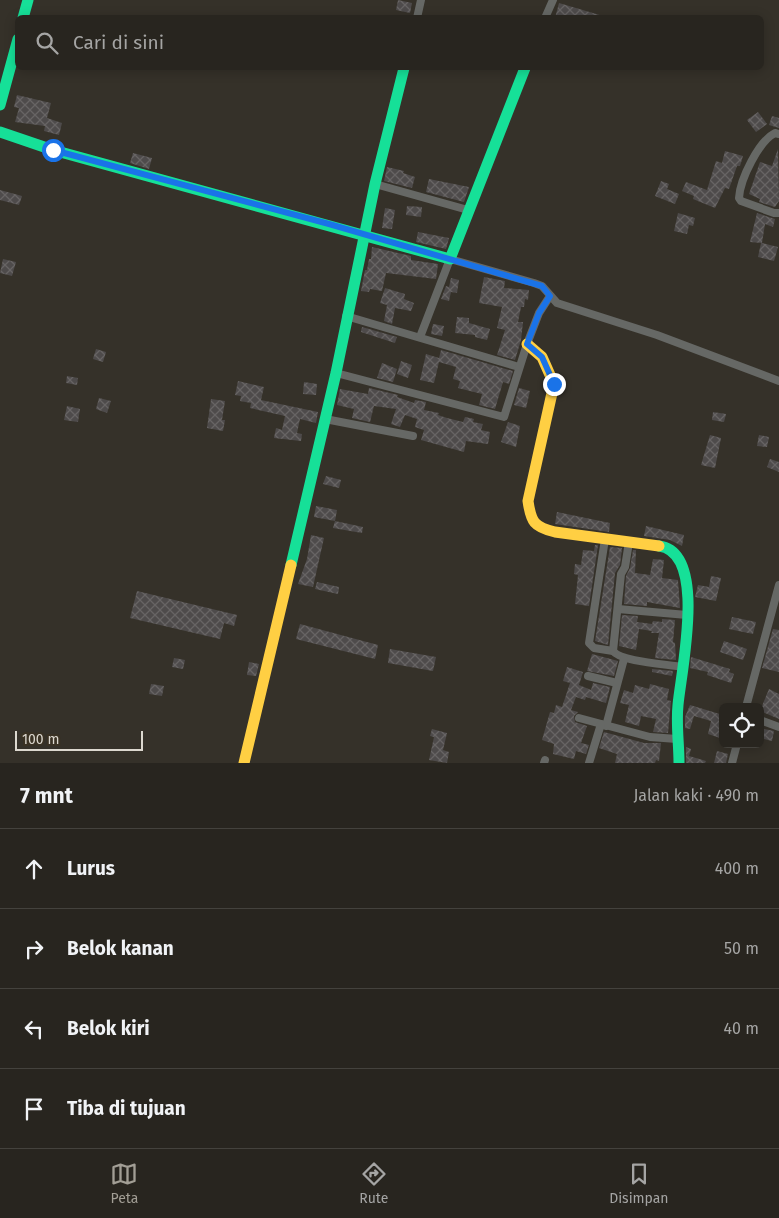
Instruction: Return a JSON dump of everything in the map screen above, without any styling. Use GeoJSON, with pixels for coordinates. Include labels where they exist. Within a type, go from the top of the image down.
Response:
{"type":"FeatureCollection","features":[{"type":"Feature","properties":{"kind":"street"},"geometry":{"type":"LineString","coordinates":[[24,15],[28,0]]}},
{"type":"Feature","properties":{"kind":"street"},"geometry":{"type":"LineString","coordinates":[[418,15],[420,0]]}},
{"type":"Feature","properties":{"kind":"street"},"geometry":{"type":"LineString","coordinates":[[546,15],[553,0]]}},
{"type":"Feature","properties":{"kind":"street"},"geometry":{"type":"LineString","coordinates":[[0,105],[15,50]]}},
{"type":"Feature","properties":{"kind":"street"},"geometry":{"type":"LineString","coordinates":[[244,763],[336,373],[346,316],[375,184],[404,70]]}},
{"type":"Feature","properties":{"kind":"street"},"geometry":{"type":"LineString","coordinates":[[420,337],[524,70]]}},
{"type":"Feature","properties":{"kind":"street"},"geometry":{"type":"LineString","coordinates":[[0,132],[53,150],[329,224],[542,286],[557,303],[657,335],[779,381]]}},
{"type":"Feature","properties":{"kind":"street"},"geometry":{"type":"LineString","coordinates":[[779,134],[775,133],[763,141],[744,182],[739,198],[741,202],[779,213]]}},
{"type":"Feature","properties":{"kind":"street"},"geometry":{"type":"LineString","coordinates":[[375,184],[468,210]]}},
{"type":"Feature","properties":{"kind":"street"},"geometry":{"type":"LineString","coordinates":[[336,373],[504,417],[527,344],[539,313],[550,296]]}},
{"type":"Feature","properties":{"kind":"street"},"geometry":{"type":"LineString","coordinates":[[346,316],[519,367]]}},
{"type":"Feature","properties":{"kind":"street"},"geometry":{"type":"LineString","coordinates":[[527,344],[542,357],[554,384],[528,501],[530,517],[540,528],[555,532],[669,547],[678,553],[686,571],[687,615],[678,704],[679,763]]}},
{"type":"Feature","properties":{"kind":"street"},"geometry":{"type":"LineString","coordinates":[[325,419],[413,436]]}},
{"type":"Feature","properties":{"kind":"street"},"geometry":{"type":"LineString","coordinates":[[604,539],[589,643],[594,648],[613,651],[624,660],[657,662],[682,667]]}},
{"type":"Feature","properties":{"kind":"street"},"geometry":{"type":"LineString","coordinates":[[613,651],[622,574],[629,542]]}},
{"type":"Feature","properties":{"kind":"street"},"geometry":{"type":"LineString","coordinates":[[747,703],[775,615],[779,585]]}},
{"type":"Feature","properties":{"kind":"street"},"geometry":{"type":"LineString","coordinates":[[618,609],[687,615]]}},
{"type":"Feature","properties":{"kind":"street"},"geometry":{"type":"LineString","coordinates":[[592,762],[624,660]]}},
{"type":"Feature","properties":{"kind":"street"},"geometry":{"type":"LineString","coordinates":[[588,676],[617,683]]}},
{"type":"Feature","properties":{"kind":"street"},"geometry":{"type":"LineString","coordinates":[[578,718],[650,737],[678,739]]}},
{"type":"Feature","properties":{"kind":"street"},"geometry":{"type":"LineString","coordinates":[[764,721],[779,727]]}},
{"type":"Feature","properties":{"kind":"street"},"geometry":{"type":"LineString","coordinates":[[732,763],[736,748]]}},
{"type":"Feature","properties":{"kind":"building"},"geometry":{"type":"Polygon","coordinates":[[[398,0],[412,3],[410,13],[396,10],[398,0]]]}},
{"type":"Feature","properties":{"kind":"building"},"geometry":{"type":"Polygon","coordinates":[[[559,3],[600,15],[556,15],[559,3]]]}},
{"type":"Feature","properties":{"kind":"building"},"geometry":{"type":"Polygon","coordinates":[[[17,95],[51,103],[47,118],[62,123],[59,135],[44,131],[45,126],[15,122],[19,108],[14,107],[17,95]]]}},
{"type":"Feature","properties":{"kind":"building"},"geometry":{"type":"Polygon","coordinates":[[[758,112],[767,124],[756,132],[747,120],[758,112]]]}},
{"type":"Feature","properties":{"kind":"building"},"geometry":{"type":"Polygon","coordinates":[[[772,116],[779,118],[779,128],[769,125],[772,116]]]}},
{"type":"Feature","properties":{"kind":"building"},"geometry":{"type":"Polygon","coordinates":[[[778,149],[779,201],[775,207],[759,202],[760,199],[749,194],[760,162],[772,166],[778,149]]]}},
{"type":"Feature","properties":{"kind":"building"},"geometry":{"type":"Polygon","coordinates":[[[725,151],[743,156],[740,166],[737,166],[729,189],[725,188],[715,208],[693,199],[694,196],[682,191],[686,182],[707,190],[716,161],[722,163],[725,151]]]}},
{"type":"Feature","properties":{"kind":"building"},"geometry":{"type":"Polygon","coordinates":[[[133,153],[152,158],[149,169],[130,163],[133,153]]]}},
{"type":"Feature","properties":{"kind":"building"},"geometry":{"type":"Polygon","coordinates":[[[387,167],[404,171],[403,173],[415,177],[412,188],[384,181],[387,167]]]}},
{"type":"Feature","properties":{"kind":"building"},"geometry":{"type":"Polygon","coordinates":[[[429,179],[469,187],[464,202],[426,192],[429,179]]]}},
{"type":"Feature","properties":{"kind":"building"},"geometry":{"type":"Polygon","coordinates":[[[661,181],[669,184],[667,189],[679,194],[675,204],[655,196],[661,181]]]}},
{"type":"Feature","properties":{"kind":"building"},"geometry":{"type":"Polygon","coordinates":[[[0,190],[22,196],[19,205],[0,200],[0,190]]]}},
{"type":"Feature","properties":{"kind":"building"},"geometry":{"type":"Polygon","coordinates":[[[407,206],[422,207],[421,217],[406,215],[407,206]]]}},
{"type":"Feature","properties":{"kind":"building"},"geometry":{"type":"Polygon","coordinates":[[[385,208],[395,210],[392,229],[382,228],[385,208]]]}},
{"type":"Feature","properties":{"kind":"building"},"geometry":{"type":"Polygon","coordinates":[[[678,213],[695,218],[693,226],[689,225],[687,234],[674,231],[678,213]]]}},
{"type":"Feature","properties":{"kind":"building"},"geometry":{"type":"Polygon","coordinates":[[[757,213],[775,219],[773,227],[765,224],[762,243],[778,247],[774,261],[758,257],[761,243],[750,242],[757,213]]]}},
{"type":"Feature","properties":{"kind":"building"},"geometry":{"type":"Polygon","coordinates":[[[418,232],[449,238],[446,249],[416,242],[418,232]]]}},
{"type":"Feature","properties":{"kind":"building"},"geometry":{"type":"Polygon","coordinates":[[[372,247],[411,256],[411,260],[438,264],[436,279],[386,273],[382,291],[370,289],[369,292],[361,291],[365,270],[367,270],[369,259],[371,259],[372,247]]]}},
{"type":"Feature","properties":{"kind":"building"},"geometry":{"type":"Polygon","coordinates":[[[3,259],[16,262],[12,276],[0,273],[3,259]]]}},
{"type":"Feature","properties":{"kind":"building"},"geometry":{"type":"Polygon","coordinates":[[[484,277],[505,281],[504,288],[529,290],[528,300],[525,299],[524,307],[521,307],[518,322],[523,322],[521,340],[515,360],[497,355],[505,330],[497,328],[502,307],[479,303],[484,277]]]}},
{"type":"Feature","properties":{"kind":"building"},"geometry":{"type":"Polygon","coordinates":[[[451,278],[459,280],[457,293],[451,292],[449,301],[441,299],[446,286],[449,287],[451,278]]]}},
{"type":"Feature","properties":{"kind":"building"},"geometry":{"type":"Polygon","coordinates":[[[385,288],[405,294],[404,299],[414,303],[411,311],[395,308],[392,324],[384,321],[387,305],[380,303],[385,288]]]}},
{"type":"Feature","properties":{"kind":"building"},"geometry":{"type":"Polygon","coordinates":[[[457,317],[469,318],[469,323],[490,329],[487,340],[475,337],[475,335],[455,333],[457,317]]]}},
{"type":"Feature","properties":{"kind":"building"},"geometry":{"type":"Polygon","coordinates":[[[433,324],[444,326],[442,336],[431,334],[433,324]]]}},
{"type":"Feature","properties":{"kind":"building"},"geometry":{"type":"Polygon","coordinates":[[[362,327],[397,337],[395,343],[361,332],[362,327]]]}},
{"type":"Feature","properties":{"kind":"building"},"geometry":{"type":"Polygon","coordinates":[[[96,349],[106,352],[103,362],[93,359],[96,349]]]}},
{"type":"Feature","properties":{"kind":"building"},"geometry":{"type":"Polygon","coordinates":[[[441,350],[513,371],[509,384],[503,382],[495,409],[479,405],[482,394],[458,388],[460,381],[453,379],[456,367],[439,362],[434,383],[420,380],[426,354],[439,358],[441,350]]]}},
{"type":"Feature","properties":{"kind":"building"},"geometry":{"type":"Polygon","coordinates":[[[401,361],[412,365],[408,378],[397,374],[401,361]]]}},
{"type":"Feature","properties":{"kind":"building"},"geometry":{"type":"Polygon","coordinates":[[[382,363],[397,369],[393,382],[377,378],[382,363]]]}},
{"type":"Feature","properties":{"kind":"building"},"geometry":{"type":"Polygon","coordinates":[[[67,376],[78,378],[77,385],[66,383],[67,376]]]}},
{"type":"Feature","properties":{"kind":"building"},"geometry":{"type":"Polygon","coordinates":[[[238,381],[264,387],[261,400],[318,412],[316,423],[300,419],[297,433],[302,434],[301,441],[274,438],[276,428],[282,430],[285,416],[250,408],[251,403],[240,401],[241,396],[235,395],[238,381]]]}},
{"type":"Feature","properties":{"kind":"building"},"geometry":{"type":"Polygon","coordinates":[[[304,382],[317,384],[316,395],[303,394],[304,382]]]}},
{"type":"Feature","properties":{"kind":"building"},"geometry":{"type":"Polygon","coordinates":[[[369,388],[398,395],[397,397],[414,403],[415,400],[426,402],[424,410],[439,413],[438,415],[447,418],[463,422],[465,417],[474,419],[473,422],[483,424],[481,430],[490,432],[488,444],[466,441],[464,452],[421,440],[424,430],[415,427],[417,419],[405,415],[400,427],[391,424],[396,409],[374,406],[370,422],[352,418],[354,409],[337,405],[340,389],[368,394],[369,388]]]}},
{"type":"Feature","properties":{"kind":"building"},"geometry":{"type":"Polygon","coordinates":[[[519,388],[530,391],[526,408],[514,405],[519,388]]]}},
{"type":"Feature","properties":{"kind":"building"},"geometry":{"type":"Polygon","coordinates":[[[99,398],[111,401],[107,413],[96,409],[99,398]]]}},
{"type":"Feature","properties":{"kind":"building"},"geometry":{"type":"Polygon","coordinates":[[[211,399],[225,401],[222,420],[225,420],[223,431],[207,428],[211,399]]]}},
{"type":"Feature","properties":{"kind":"building"},"geometry":{"type":"Polygon","coordinates":[[[67,406],[80,409],[78,422],[64,420],[67,406]]]}},
{"type":"Feature","properties":{"kind":"building"},"geometry":{"type":"Polygon","coordinates":[[[713,412],[726,414],[724,422],[712,420],[713,412]]]}},
{"type":"Feature","properties":{"kind":"building"},"geometry":{"type":"Polygon","coordinates":[[[508,422],[520,426],[516,447],[501,442],[508,422]]]}},
{"type":"Feature","properties":{"kind":"building"},"geometry":{"type":"Polygon","coordinates":[[[710,435],[721,438],[715,468],[701,465],[710,435]]]}},
{"type":"Feature","properties":{"kind":"building"},"geometry":{"type":"Polygon","coordinates":[[[759,435],[769,437],[767,447],[757,446],[759,435]]]}},
{"type":"Feature","properties":{"kind":"building"},"geometry":{"type":"Polygon","coordinates":[[[770,459],[779,462],[779,472],[767,467],[770,459]]]}},
{"type":"Feature","properties":{"kind":"building"},"geometry":{"type":"Polygon","coordinates":[[[326,476],[341,480],[339,488],[323,484],[326,476]]]}},
{"type":"Feature","properties":{"kind":"building"},"geometry":{"type":"Polygon","coordinates":[[[316,506],[337,510],[335,521],[314,517],[316,506]]]}},
{"type":"Feature","properties":{"kind":"building"},"geometry":{"type":"Polygon","coordinates":[[[557,512],[610,523],[609,532],[555,524],[557,512]]]}},
{"type":"Feature","properties":{"kind":"building"},"geometry":{"type":"Polygon","coordinates":[[[335,521],[363,527],[362,533],[333,528],[335,521]]]}},
{"type":"Feature","properties":{"kind":"building"},"geometry":{"type":"Polygon","coordinates":[[[646,526],[684,535],[682,546],[670,540],[644,536],[646,526]]]}},
{"type":"Feature","properties":{"kind":"building"},"geometry":{"type":"Polygon","coordinates":[[[311,535],[324,538],[313,587],[298,584],[307,559],[311,535]]]}},
{"type":"Feature","properties":{"kind":"building"},"geometry":{"type":"Polygon","coordinates":[[[595,545],[598,545],[589,606],[575,604],[578,575],[574,574],[575,564],[581,565],[583,550],[594,551],[595,545]]]}},
{"type":"Feature","properties":{"kind":"building"},"geometry":{"type":"Polygon","coordinates":[[[610,547],[622,548],[620,565],[615,573],[608,645],[595,641],[610,547]]]}},
{"type":"Feature","properties":{"kind":"building"},"geometry":{"type":"Polygon","coordinates":[[[633,550],[636,550],[635,573],[650,575],[653,559],[664,560],[662,578],[678,580],[680,608],[647,602],[647,606],[624,604],[626,576],[630,568],[633,550]]]}},
{"type":"Feature","properties":{"kind":"building"},"geometry":{"type":"Polygon","coordinates":[[[711,576],[721,578],[716,601],[695,597],[698,585],[709,587],[711,576]]]}},
{"type":"Feature","properties":{"kind":"building"},"geometry":{"type":"Polygon","coordinates":[[[317,582],[339,587],[338,594],[315,589],[317,582]]]}},
{"type":"Feature","properties":{"kind":"building"},"geometry":{"type":"Polygon","coordinates":[[[137,591],[237,615],[234,626],[224,623],[220,639],[130,618],[137,591]]]}},
{"type":"Feature","properties":{"kind":"building"},"geometry":{"type":"Polygon","coordinates":[[[622,615],[638,616],[637,622],[652,624],[653,621],[662,622],[662,619],[675,620],[673,642],[675,643],[676,660],[655,658],[659,633],[651,633],[652,631],[639,629],[636,650],[619,646],[622,615]]]}},
{"type":"Feature","properties":{"kind":"building"},"geometry":{"type":"Polygon","coordinates":[[[732,617],[756,622],[753,634],[729,629],[732,617]]]}},
{"type":"Feature","properties":{"kind":"building"},"geometry":{"type":"Polygon","coordinates":[[[300,624],[378,645],[375,659],[296,639],[300,624]]]}},
{"type":"Feature","properties":{"kind":"building"},"geometry":{"type":"Polygon","coordinates":[[[773,629],[779,630],[779,672],[762,668],[773,629]]]}},
{"type":"Feature","properties":{"kind":"building"},"geometry":{"type":"Polygon","coordinates":[[[724,641],[747,649],[743,660],[720,652],[724,641]]]}},
{"type":"Feature","properties":{"kind":"building"},"geometry":{"type":"Polygon","coordinates":[[[390,649],[436,657],[433,671],[388,663],[390,649]]]}},
{"type":"Feature","properties":{"kind":"building"},"geometry":{"type":"Polygon","coordinates":[[[592,654],[618,661],[614,676],[587,671],[592,654]]]}},
{"type":"Feature","properties":{"kind":"building"},"geometry":{"type":"Polygon","coordinates":[[[691,657],[730,669],[729,672],[734,674],[731,683],[707,675],[708,672],[690,668],[691,657]]]}},
{"type":"Feature","properties":{"kind":"building"},"geometry":{"type":"Polygon","coordinates":[[[174,658],[185,660],[183,669],[172,667],[174,658]]]}},
{"type":"Feature","properties":{"kind":"building"},"geometry":{"type":"Polygon","coordinates":[[[249,662],[259,664],[256,676],[247,675],[249,662]]]}},
{"type":"Feature","properties":{"kind":"building"},"geometry":{"type":"Polygon","coordinates":[[[567,667],[583,672],[579,685],[591,690],[593,683],[610,687],[606,703],[586,697],[585,700],[576,697],[571,710],[578,712],[574,716],[575,722],[587,726],[581,743],[589,745],[586,754],[576,751],[574,759],[553,754],[554,744],[542,740],[550,712],[554,713],[556,705],[562,707],[570,683],[563,681],[567,667]]]}},
{"type":"Feature","properties":{"kind":"building"},"geometry":{"type":"Polygon","coordinates":[[[652,669],[673,671],[672,676],[652,672],[652,669]]]}},
{"type":"Feature","properties":{"kind":"building"},"geometry":{"type":"Polygon","coordinates":[[[151,684],[164,686],[162,696],[149,694],[151,684]]]}},
{"type":"Feature","properties":{"kind":"building"},"geometry":{"type":"Polygon","coordinates":[[[650,684],[669,689],[667,700],[671,701],[668,733],[653,732],[656,719],[641,716],[639,726],[625,722],[629,705],[620,703],[624,690],[633,693],[635,685],[649,689],[650,684]]]}},
{"type":"Feature","properties":{"kind":"building"},"geometry":{"type":"Polygon","coordinates":[[[769,689],[779,694],[779,719],[764,713],[763,703],[769,689]]]}},
{"type":"Feature","properties":{"kind":"building"},"geometry":{"type":"Polygon","coordinates":[[[690,705],[719,714],[719,738],[708,734],[711,721],[694,716],[690,729],[685,728],[685,717],[690,705]]]}},
{"type":"Feature","properties":{"kind":"building"},"geometry":{"type":"Polygon","coordinates":[[[432,729],[447,733],[443,750],[449,752],[447,763],[429,760],[434,737],[430,736],[432,729]]]}},
{"type":"Feature","properties":{"kind":"building"},"geometry":{"type":"Polygon","coordinates":[[[764,729],[774,731],[772,741],[764,739],[764,729]]]}},
{"type":"Feature","properties":{"kind":"building"},"geometry":{"type":"Polygon","coordinates":[[[604,732],[644,743],[661,743],[659,761],[656,760],[655,763],[615,763],[617,754],[599,748],[604,732]]]}},
{"type":"Feature","properties":{"kind":"building"},"geometry":{"type":"Polygon","coordinates":[[[686,747],[691,749],[689,756],[706,761],[705,763],[686,763],[686,747]]]}},
{"type":"Feature","properties":{"kind":"building"},"geometry":{"type":"Polygon","coordinates":[[[717,751],[728,754],[726,763],[714,763],[717,751]]]}},
{"type":"Feature","properties":{"kind":"traffic: fast"},"geometry":{"type":"LineString","coordinates":[[24,15],[28,0]]}},
{"type":"Feature","properties":{"kind":"traffic: fast"},"geometry":{"type":"LineString","coordinates":[[0,105],[15,50]]}},
{"type":"Feature","properties":{"kind":"traffic: fast"},"geometry":{"type":"LineString","coordinates":[[291,565],[336,373],[375,184],[404,70]]}},
{"type":"Feature","properties":{"kind":"traffic: fast"},"geometry":{"type":"LineString","coordinates":[[0,132],[53,150],[450,259],[524,70]]}},
{"type":"Feature","properties":{"kind":"traffic: fast"},"geometry":{"type":"LineString","coordinates":[[659,546],[674,553],[683,569],[687,590],[686,641],[677,712],[679,763]]}},
{"type":"Feature","properties":{"kind":"traffic: slow"},"geometry":{"type":"LineString","coordinates":[[527,344],[542,357],[554,384],[528,501],[532,519],[538,526],[555,532],[659,546]]}},
{"type":"Feature","properties":{"kind":"traffic: slow"},"geometry":{"type":"LineString","coordinates":[[244,763],[291,565]]}},
{"type":"Feature","properties":{"kind":"route"},"geometry":{"type":"LineString","coordinates":[[53,150],[329,224],[542,286],[550,296],[539,313],[527,344],[542,357],[554,384]]}}]}
